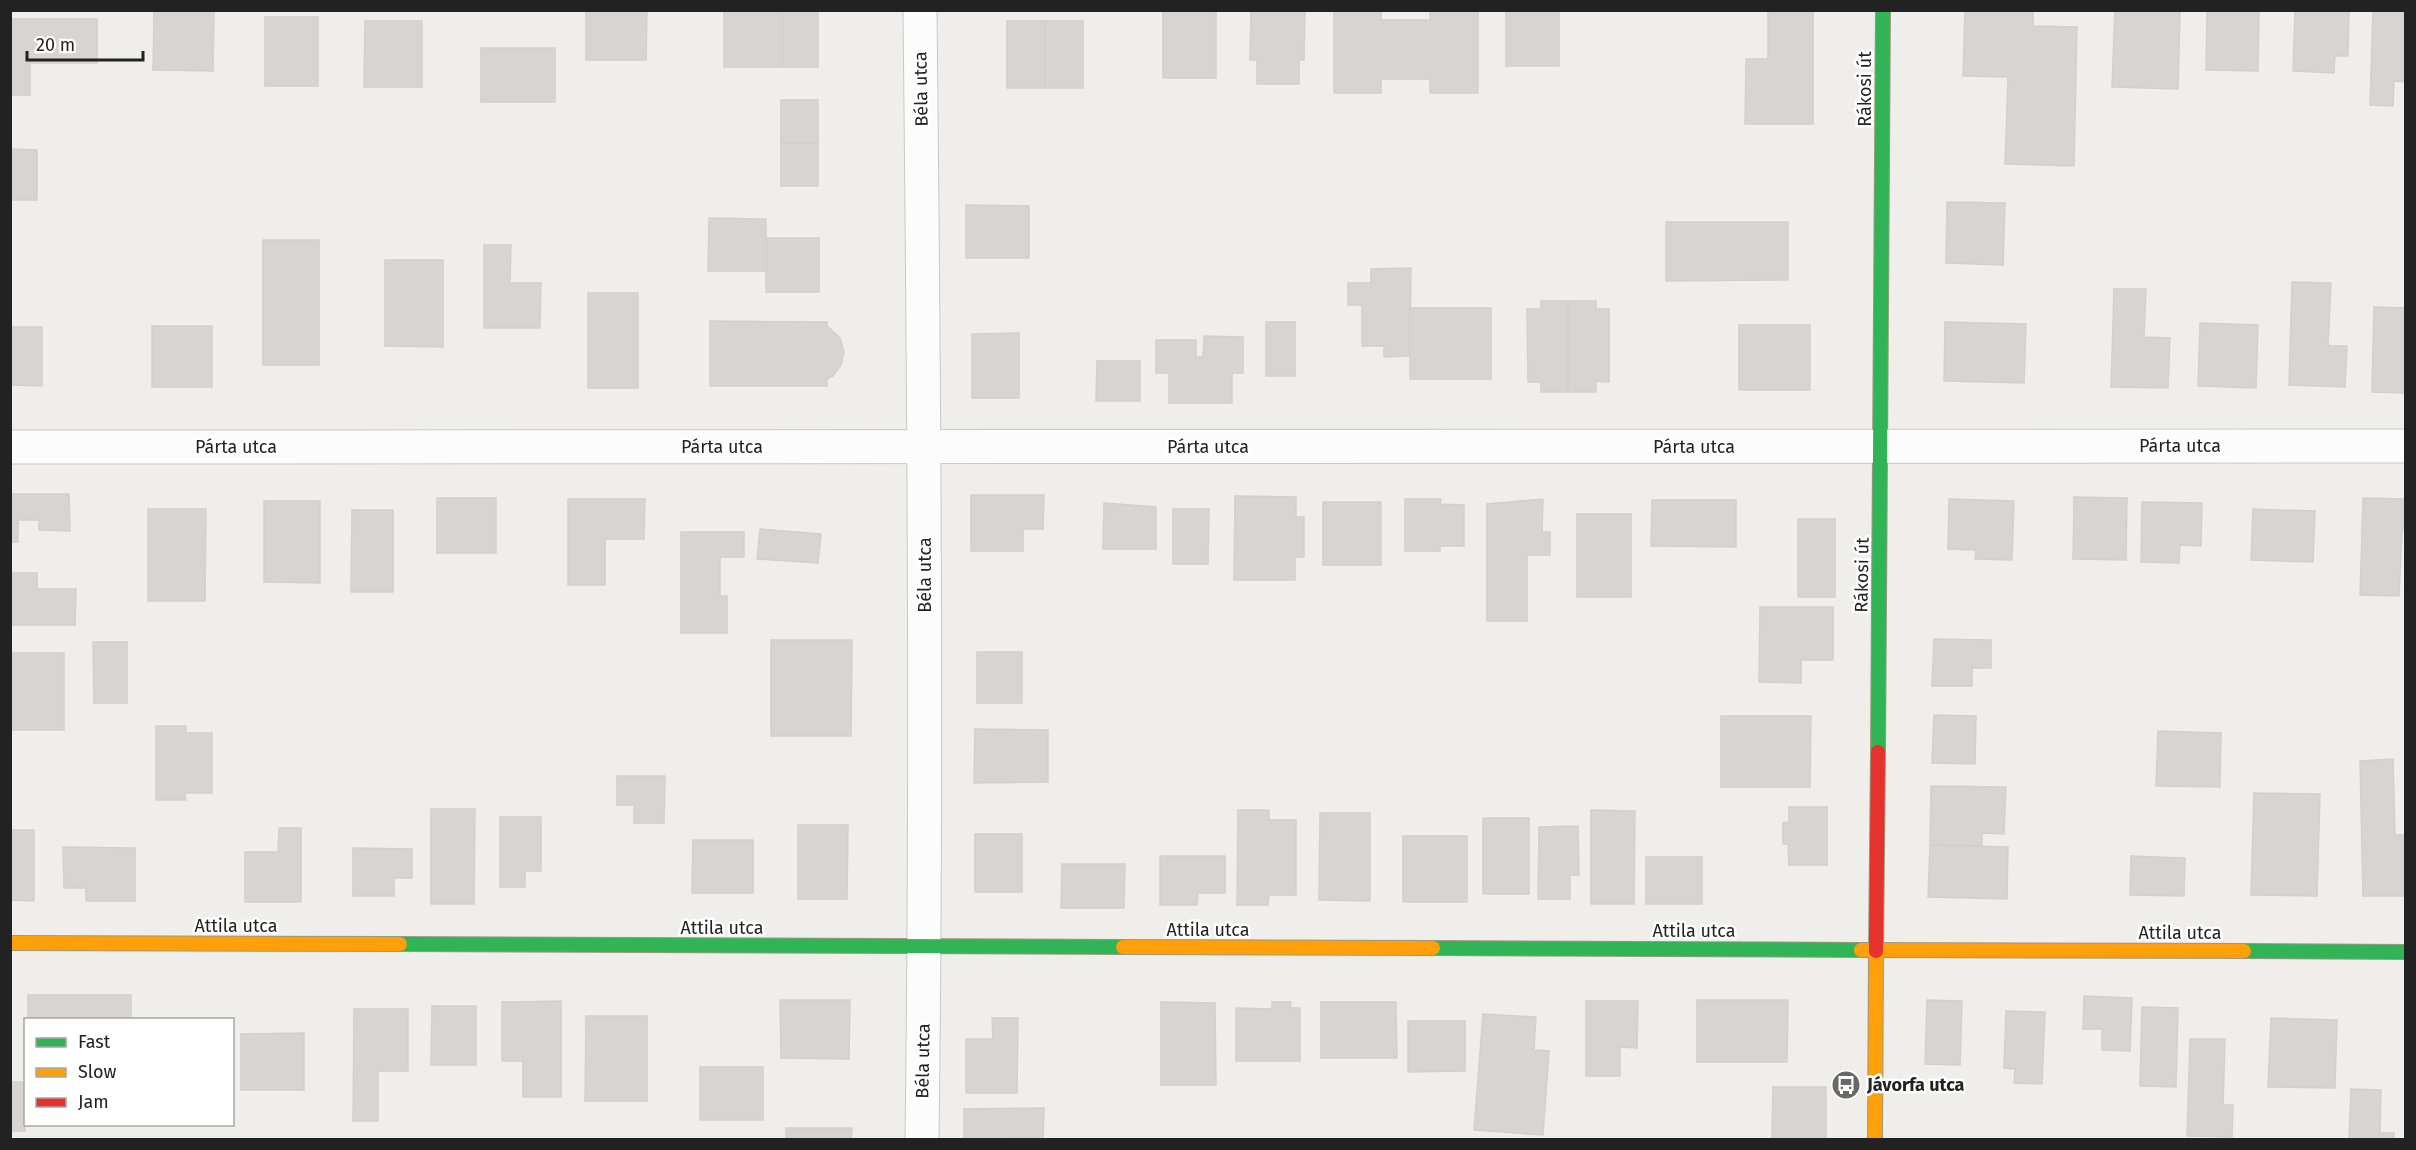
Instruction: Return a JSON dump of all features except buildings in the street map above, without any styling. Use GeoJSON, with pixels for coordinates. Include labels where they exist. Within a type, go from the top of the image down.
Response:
{"type":"FeatureCollection","features":[{"type":"Feature","properties":{"kind":"street","name":"Béla utca"},"geometry":{"type":"LineString","coordinates":[[920,10],[925,447],[922,1140]]}},
{"type":"Feature","properties":{"kind":"street","name":"Rákosi út"},"geometry":{"type":"LineString","coordinates":[[1875,1140],[1883,10]]}},
{"type":"Feature","properties":{"kind":"street","name":"Párta utca"},"geometry":{"type":"LineString","coordinates":[[10,447],[2406,446]]}},
{"type":"Feature","properties":{"kind":"street","name":"Attila utca"},"geometry":{"type":"LineString","coordinates":[[10,943],[2406,951]]}},
{"type":"Feature","properties":{"kind":"traffic: fast"},"geometry":{"type":"LineString","coordinates":[[1878,752],[1883,10]]}},
{"type":"Feature","properties":{"kind":"traffic: fast"},"geometry":{"type":"LineString","coordinates":[[400,944],[1123,947]]}},
{"type":"Feature","properties":{"kind":"traffic: fast"},"geometry":{"type":"LineString","coordinates":[[1433,948],[1861,950]]}},
{"type":"Feature","properties":{"kind":"traffic: fast"},"geometry":{"type":"LineString","coordinates":[[2244,951],[2406,952]]}},
{"type":"Feature","properties":{"kind":"traffic: slow"},"geometry":{"type":"LineString","coordinates":[[10,943],[400,944]]}},
{"type":"Feature","properties":{"kind":"traffic: slow"},"geometry":{"type":"LineString","coordinates":[[1123,947],[1433,948]]}},
{"type":"Feature","properties":{"kind":"traffic: slow"},"geometry":{"type":"LineString","coordinates":[[1861,950],[2244,951]]}},
{"type":"Feature","properties":{"kind":"traffic: slow"},"geometry":{"type":"LineString","coordinates":[[1875,1140],[1876,951]]}},
{"type":"Feature","properties":{"kind":"traffic: jam"},"geometry":{"type":"LineString","coordinates":[[1876,951],[1878,752]]}},
{"type":"Feature","properties":{"kind":"place","name":"Jávorfa utca"},"geometry":{"type":"Point","coordinates":[1846,1085]}}]}
